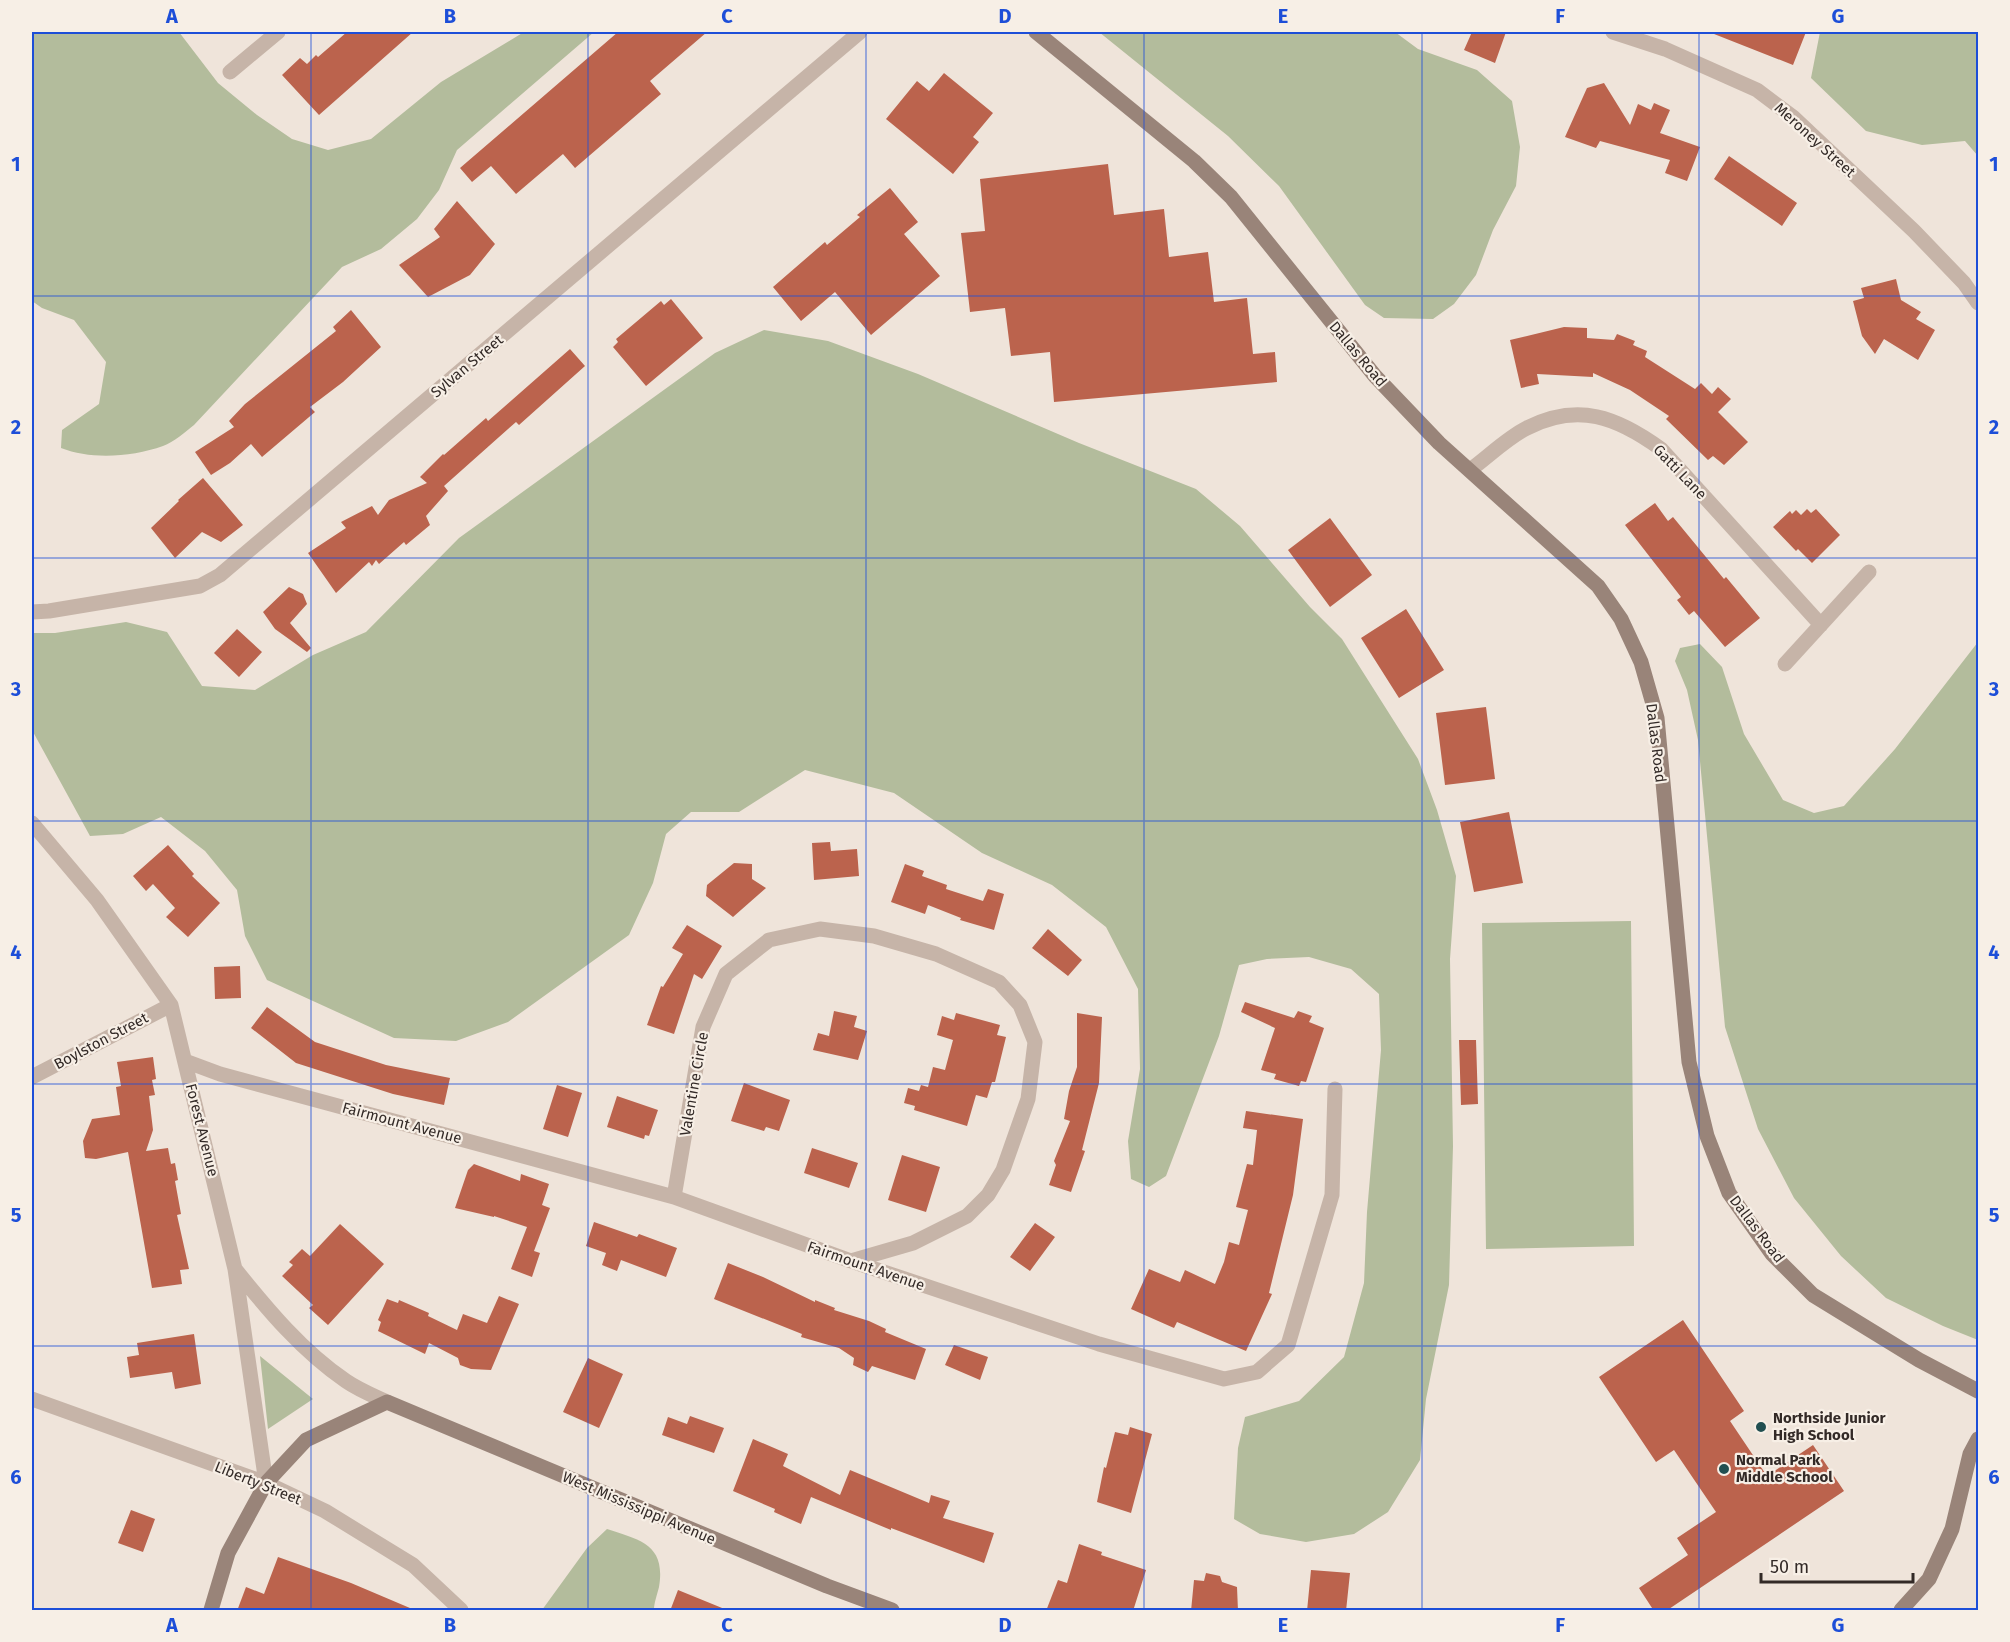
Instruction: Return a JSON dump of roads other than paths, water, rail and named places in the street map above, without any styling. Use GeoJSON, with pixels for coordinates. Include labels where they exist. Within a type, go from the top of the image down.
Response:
{"type":"FeatureCollection","features":[{"type":"Feature","properties":{"kind":"street"},"geometry":{"type":"LineString","coordinates":[[230,72],[278,32]]}},
{"type":"Feature","properties":{"kind":"street","name":"Sylvan Street"},"geometry":{"type":"LineString","coordinates":[[32,612],[200,586],[220,575],[860,32]]}},
{"type":"Feature","properties":{"kind":"street","name":"Dallas Road"},"geometry":{"type":"LineString","coordinates":[[1036,32],[1194,161],[1231,197],[1376,376],[1440,443],[1598,586],[1621,619],[1641,662],[1657,718],[1689,1062],[1707,1136],[1729,1193],[1772,1254],[1813,1295],[1920,1360],[1978,1391]]}},
{"type":"Feature","properties":{"kind":"street","name":"Meroney Street"},"geometry":{"type":"LineString","coordinates":[[1613,32],[1665,49],[1757,90],[1793,117],[1914,231],[1964,284],[1978,303]]}},
{"type":"Feature","properties":{"kind":"street","name":"Gatti Lane"},"geometry":{"type":"LineString","coordinates":[[1470,470],[1525,429],[1556,416],[1583,414],[1617,423],[1640,434],[1661,449],[1821,625]]}},
{"type":"Feature","properties":{"kind":"street"},"geometry":{"type":"LineString","coordinates":[[1785,664],[1869,572]]}},
{"type":"Feature","properties":{"kind":"street","name":"Forest Avenue"},"geometry":{"type":"LineString","coordinates":[[32,823],[97,900],[171,1005],[235,1269],[266,1483]]}},
{"type":"Feature","properties":{"kind":"street","name":"Valentine Circle"},"geometry":{"type":"LineString","coordinates":[[674,1197],[703,1027],[726,974],[769,939],[820,928],[873,936],[936,954],[999,982],[1020,1005],[1035,1042],[1028,1099],[1003,1170],[988,1195],[968,1216],[913,1243],[851,1261]]}},
{"type":"Feature","properties":{"kind":"street","name":"Boylston Street"},"geometry":{"type":"LineString","coordinates":[[32,1077],[171,1005]]}},
{"type":"Feature","properties":{"kind":"street","name":"Fairmount Avenue"},"geometry":{"type":"LineString","coordinates":[[185,1061],[220,1074],[674,1197],[851,1261],[1099,1344],[1224,1379],[1257,1372],[1288,1345],[1332,1195],[1335,1089]]}},
{"type":"Feature","properties":{"kind":"street","name":"West Mississippi Avenue"},"geometry":{"type":"LineString","coordinates":[[235,1269],[274,1317],[303,1346],[346,1382],[387,1402],[892,1611]]}},
{"type":"Feature","properties":{"kind":"street","name":"Liberty Street"},"geometry":{"type":"LineString","coordinates":[[32,1399],[266,1483],[325,1511],[413,1564],[461,1611]]}},
{"type":"Feature","properties":{"kind":"street"},"geometry":{"type":"LineString","coordinates":[[211,1611],[228,1553],[266,1483],[306,1440],[387,1402]]}},
{"type":"Feature","properties":{"kind":"street"},"geometry":{"type":"LineString","coordinates":[[1901,1611],[1929,1579],[1952,1529],[1970,1454],[1978,1439]]}},
{"type":"Feature","properties":{"kind":"place","name":"Northside Junior High School"},"geometry":{"type":"Point","coordinates":[1761,1427]}},
{"type":"Feature","properties":{"kind":"place","name":"Normal Park Middle School"},"geometry":{"type":"Point","coordinates":[1724,1469]}}]}
